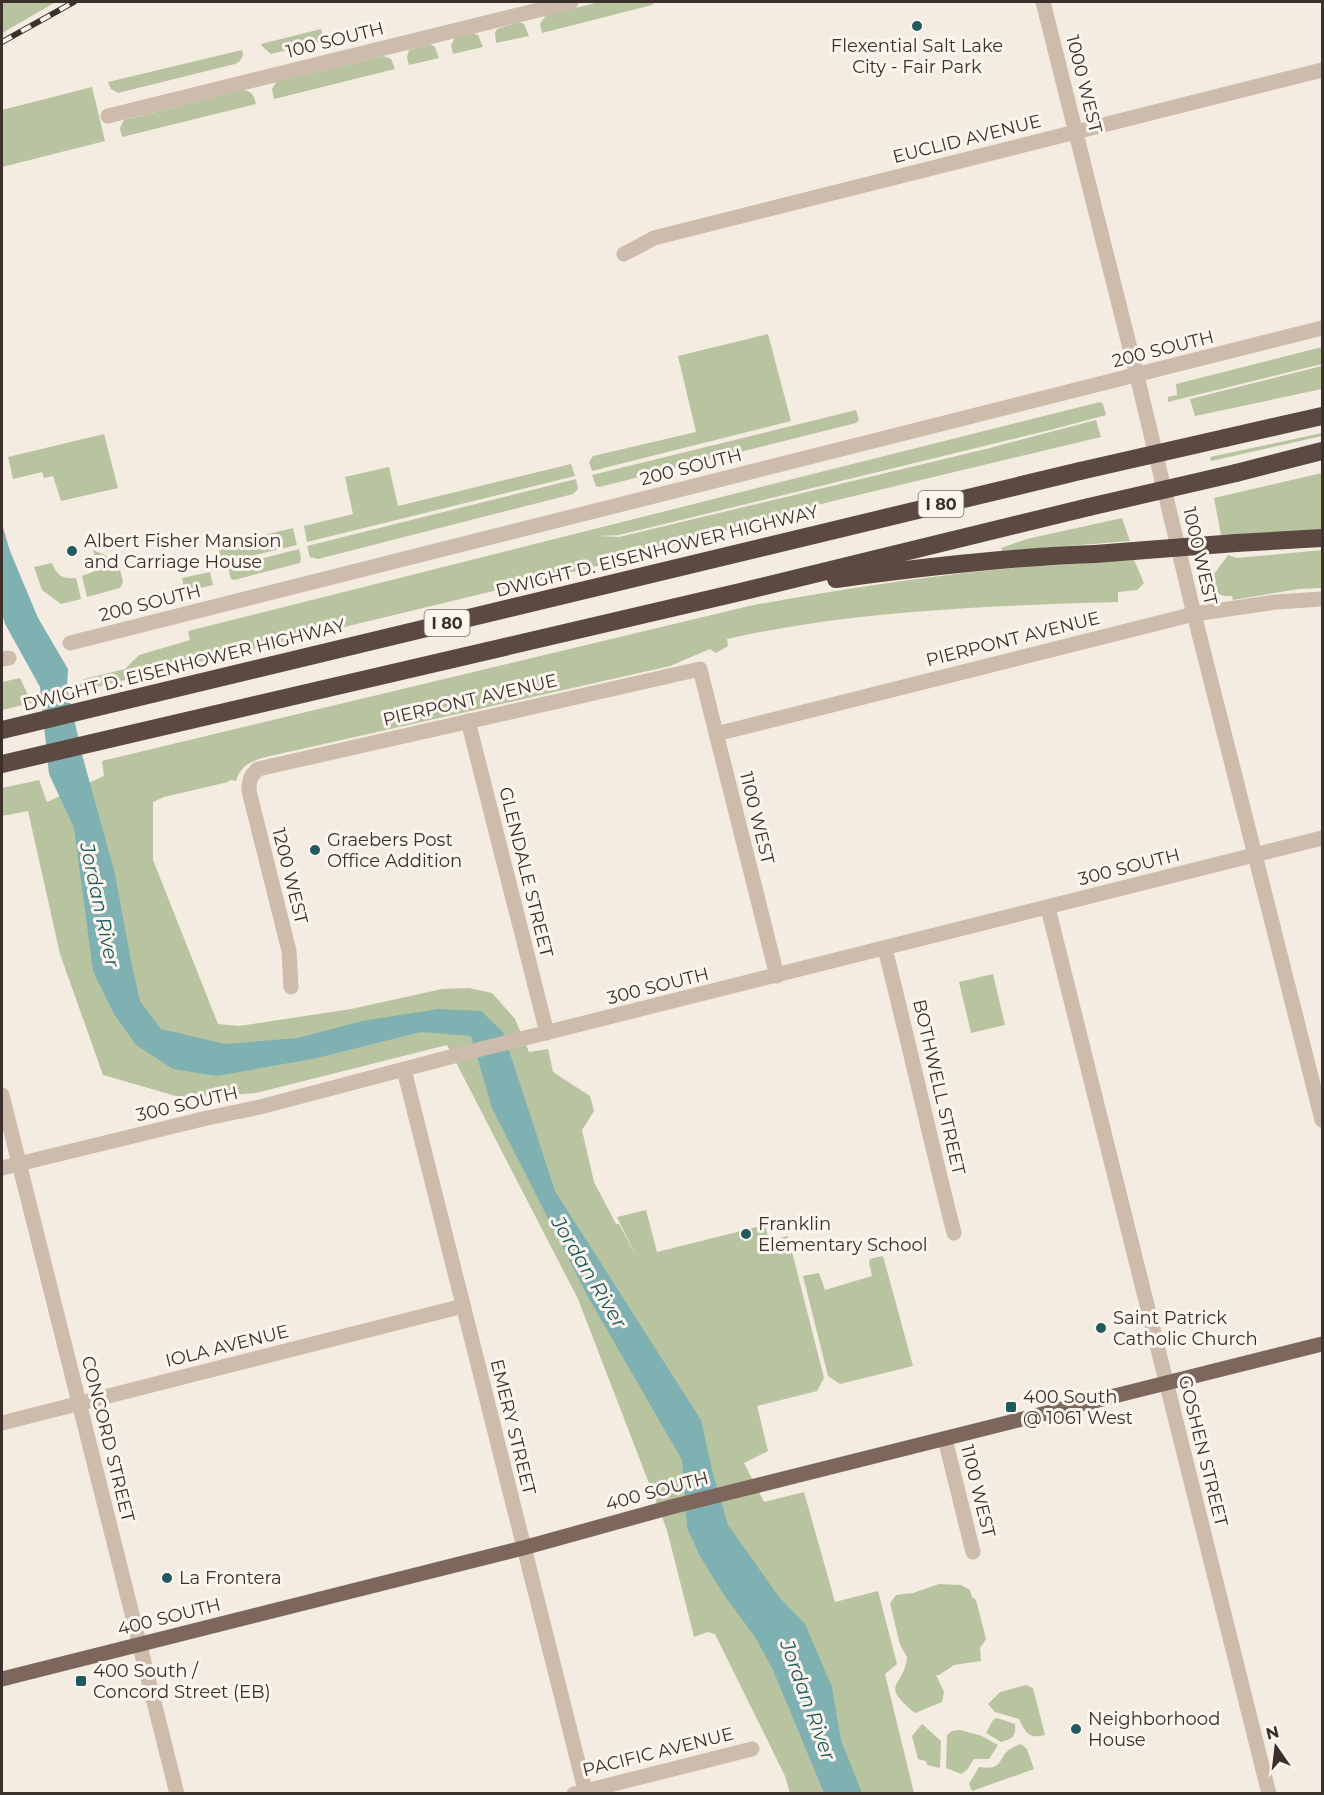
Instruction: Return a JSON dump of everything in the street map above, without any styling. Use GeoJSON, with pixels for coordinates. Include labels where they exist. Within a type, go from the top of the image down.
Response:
{"type":"FeatureCollection","features":[{"type":"Feature","properties":{"kind":"highway","name":"DWIGHT D. EISENHOWER HIGHWAY"},"geometry":{"type":"LineString","coordinates":[[10,728],[1080,471],[1323,415]]}},
{"type":"Feature","properties":{"kind":"highway","name":"I 80"},"geometry":{"type":"LineString","coordinates":[[2,764],[736,593],[1323,451]]}},
{"type":"Feature","properties":{"kind":"highway"},"geometry":{"type":"LineString","coordinates":[[736,593],[929,566],[1022,556],[1095,554],[1323,538]]}},
{"type":"Feature","properties":{"kind":"main road","name":"400 SOUTH"},"geometry":{"type":"LineString","coordinates":[[2,1679],[523,1548],[671,1507],[1323,1344]]}},
{"type":"Feature","properties":{"kind":"street","name":"100 SOUTH"},"geometry":{"type":"LineString","coordinates":[[108,116],[571,2]]}},
{"type":"Feature","properties":{"kind":"street","name":"1000 WEST"},"geometry":{"type":"LineString","coordinates":[[1043,2],[1194,614],[1323,1120]]}},
{"type":"Feature","properties":{"kind":"street","name":"EUCLID AVENUE"},"geometry":{"type":"LineString","coordinates":[[624,254],[654,238],[1323,70]]}},
{"type":"Feature","properties":{"kind":"street","name":"200 SOUTH"},"geometry":{"type":"LineString","coordinates":[[70,643],[1323,328]]}},
{"type":"Feature","properties":{"kind":"street","name":"PIERPONT AVENUE"},"geometry":{"type":"LineString","coordinates":[[716,734],[1194,614],[1276,602],[1323,598]]}},
{"type":"Feature","properties":{"kind":"street","name":"PIERPONT AVENUE"},"geometry":{"type":"LineString","coordinates":[[251,775],[258,769],[268,766],[700,669]]}},
{"type":"Feature","properties":{"kind":"street","name":"1100 WEST"},"geometry":{"type":"LineString","coordinates":[[700,669],[777,976]]}},
{"type":"Feature","properties":{"kind":"street","name":"GLENDALE STREET"},"geometry":{"type":"LineString","coordinates":[[468,720],[547,1034]]}},
{"type":"Feature","properties":{"kind":"street","name":"1200 WEST"},"geometry":{"type":"LineString","coordinates":[[251,775],[249,791],[289,951],[291,987]]}},
{"type":"Feature","properties":{"kind":"street","name":"300 SOUTH"},"geometry":{"type":"LineString","coordinates":[[2,1168],[260,1107],[473,1051],[1323,838]]}},
{"type":"Feature","properties":{"kind":"street","name":"GOSHEN STREET"},"geometry":{"type":"LineString","coordinates":[[1048,908],[1269,1794]]}},
{"type":"Feature","properties":{"kind":"street","name":"BOTHWELL STREET"},"geometry":{"type":"LineString","coordinates":[[885,949],[954,1233]]}},
{"type":"Feature","properties":{"kind":"street","name":"EMERY STREET"},"geometry":{"type":"LineString","coordinates":[[404,1070],[582,1793]]}},
{"type":"Feature","properties":{"kind":"street","name":"CONCORD STREET"},"geometry":{"type":"LineString","coordinates":[[2,1095],[177,1794]]}},
{"type":"Feature","properties":{"kind":"street","name":"IOLA AVENUE"},"geometry":{"type":"LineString","coordinates":[[2,1423],[463,1306]]}},
{"type":"Feature","properties":{"kind":"street","name":"1100 WEST"},"geometry":{"type":"LineString","coordinates":[[945,1439],[974,1552]]}},
{"type":"Feature","properties":{"kind":"street","name":"PACIFIC AVENUE"},"geometry":{"type":"LineString","coordinates":[[582,1793],[752,1749]]}},
{"type":"Feature","properties":{"kind":"green space"},"geometry":{"type":"Polygon","coordinates":[[[2,2],[56,2],[2,33],[2,2]]]}},
{"type":"Feature","properties":{"kind":"green space"},"geometry":{"type":"Polygon","coordinates":[[[600,2],[654,2],[652,5],[542,33],[540,24],[546,15],[600,2]]]}},
{"type":"Feature","properties":{"kind":"green space"},"geometry":{"type":"Polygon","coordinates":[[[519,22],[524,24],[529,36],[496,43],[497,29],[519,22]]]}},
{"type":"Feature","properties":{"kind":"green space"},"geometry":{"type":"Polygon","coordinates":[[[321,29],[324,41],[271,54],[261,44],[321,29]]]}},
{"type":"Feature","properties":{"kind":"green space"},"geometry":{"type":"Polygon","coordinates":[[[472,33],[478,35],[483,47],[453,54],[451,46],[455,37],[472,33]]]}},
{"type":"Feature","properties":{"kind":"green space"},"geometry":{"type":"Polygon","coordinates":[[[430,44],[435,47],[439,58],[409,65],[407,57],[409,50],[430,44]]]}},
{"type":"Feature","properties":{"kind":"green space"},"geometry":{"type":"Polygon","coordinates":[[[242,50],[243,55],[240,61],[235,64],[118,93],[111,89],[108,82],[242,50]]]}},
{"type":"Feature","properties":{"kind":"green space"},"geometry":{"type":"Polygon","coordinates":[[[383,56],[391,59],[395,69],[274,99],[272,89],[276,82],[383,56]]]}},
{"type":"Feature","properties":{"kind":"green space"},"geometry":{"type":"Polygon","coordinates":[[[92,87],[105,141],[2,167],[2,110],[92,87]]]}},
{"type":"Feature","properties":{"kind":"green space"},"geometry":{"type":"Polygon","coordinates":[[[243,90],[252,94],[256,104],[122,137],[120,128],[124,120],[243,90]]]}},
{"type":"Feature","properties":{"kind":"green space"},"geometry":{"type":"Polygon","coordinates":[[[768,334],[791,421],[592,471],[589,462],[593,456],[696,432],[678,356],[768,334]]]}},
{"type":"Feature","properties":{"kind":"green space"},"geometry":{"type":"Polygon","coordinates":[[[1322,347],[1322,364],[1168,402],[1168,397],[1177,395],[1176,384],[1322,347]]]}},
{"type":"Feature","properties":{"kind":"green space"},"geometry":{"type":"Polygon","coordinates":[[[1322,366],[1322,389],[1195,416],[1190,399],[1322,366]]]}},
{"type":"Feature","properties":{"kind":"green space"},"geometry":{"type":"Polygon","coordinates":[[[1100,402],[1103,404],[1106,415],[619,535],[599,536],[619,537],[986,449],[1096,420],[1101,437],[829,502],[605,564],[75,692],[84,679],[125,669],[139,655],[190,640],[188,631],[1100,402]]]}},
{"type":"Feature","properties":{"kind":"green space"},"geometry":{"type":"Polygon","coordinates":[[[856,410],[859,420],[856,423],[599,487],[596,486],[592,475],[856,410]]]}},
{"type":"Feature","properties":{"kind":"green space"},"geometry":{"type":"Polygon","coordinates":[[[1322,433],[1322,436],[1211,461],[1210,457],[1322,433]]]}},
{"type":"Feature","properties":{"kind":"green space"},"geometry":{"type":"Polygon","coordinates":[[[104,434],[118,488],[61,501],[53,476],[44,478],[42,472],[13,479],[8,457],[104,434]]]}},
{"type":"Feature","properties":{"kind":"green space"},"geometry":{"type":"Polygon","coordinates":[[[571,464],[575,476],[307,542],[304,526],[353,514],[345,477],[389,467],[398,506],[571,464]]]}},
{"type":"Feature","properties":{"kind":"green space"},"geometry":{"type":"Polygon","coordinates":[[[1322,473],[1322,530],[1221,535],[1214,498],[1322,473]]]}},
{"type":"Feature","properties":{"kind":"green space"},"geometry":{"type":"Polygon","coordinates":[[[576,479],[578,489],[573,494],[318,559],[310,557],[307,546],[576,479]]]}},
{"type":"Feature","properties":{"kind":"green space"},"geometry":{"type":"Polygon","coordinates":[[[1122,518],[1130,541],[1002,551],[1001,548],[1027,539],[1122,518]]]}},
{"type":"Feature","properties":{"kind":"green space"},"geometry":{"type":"Polygon","coordinates":[[[293,528],[297,545],[222,563],[218,546],[293,528]]]}},
{"type":"Feature","properties":{"kind":"green space"},"geometry":{"type":"Polygon","coordinates":[[[299,549],[300,563],[231,579],[228,567],[299,549]]]}},
{"type":"Feature","properties":{"kind":"green space"},"geometry":{"type":"Polygon","coordinates":[[[93,550],[118,561],[123,582],[120,588],[87,597],[82,576],[93,572],[97,565],[93,550]]]}},
{"type":"Feature","properties":{"kind":"green space"},"geometry":{"type":"Polygon","coordinates":[[[1322,550],[1322,588],[1299,589],[1233,600],[1232,596],[1218,593],[1209,581],[1228,555],[1237,558],[1322,550]]]}},
{"type":"Feature","properties":{"kind":"green space"},"geometry":{"type":"Polygon","coordinates":[[[1134,560],[1144,583],[1137,590],[1118,592],[1118,602],[922,611],[775,629],[727,639],[728,646],[716,653],[710,649],[670,666],[266,757],[247,765],[240,771],[236,781],[230,780],[153,802],[153,860],[218,1024],[239,1026],[351,1009],[442,989],[469,988],[492,993],[515,1019],[529,1052],[548,1049],[553,1072],[590,1096],[594,1111],[582,1130],[594,1182],[636,1256],[617,1217],[646,1210],[657,1252],[765,1225],[769,1241],[788,1236],[824,1378],[817,1391],[757,1406],[768,1451],[744,1463],[764,1502],[804,1492],[835,1602],[878,1591],[897,1664],[885,1674],[914,1793],[790,1793],[785,1776],[715,1634],[708,1632],[694,1637],[667,1530],[578,1299],[447,1045],[256,1093],[183,1098],[103,1075],[60,954],[28,811],[2,816],[2,788],[39,780],[47,802],[104,776],[102,761],[749,606],[948,575],[1134,560]]]}},
{"type":"Feature","properties":{"kind":"green space"},"geometry":{"type":"Polygon","coordinates":[[[52,563],[61,576],[76,578],[81,599],[61,604],[42,590],[34,567],[52,563]]]}},
{"type":"Feature","properties":{"kind":"green space"},"geometry":{"type":"Polygon","coordinates":[[[210,572],[213,585],[185,592],[182,578],[210,572]]]}},
{"type":"Feature","properties":{"kind":"green space"},"geometry":{"type":"Polygon","coordinates":[[[20,678],[32,703],[2,710],[2,682],[20,678]]]}},
{"type":"Feature","properties":{"kind":"green space"},"geometry":{"type":"Polygon","coordinates":[[[993,974],[1005,1025],[971,1033],[959,982],[993,974]]]}},
{"type":"Feature","properties":{"kind":"green space"},"geometry":{"type":"Polygon","coordinates":[[[883,1256],[913,1366],[840,1384],[828,1376],[803,1276],[819,1273],[825,1290],[872,1276],[870,1259],[883,1256]]]}},
{"type":"Feature","properties":{"kind":"green space"},"geometry":{"type":"Polygon","coordinates":[[[939,1584],[961,1585],[970,1590],[972,1597],[976,1600],[986,1639],[980,1648],[981,1661],[954,1665],[936,1675],[944,1692],[942,1702],[915,1713],[895,1690],[907,1657],[900,1645],[890,1603],[896,1595],[913,1593],[939,1584]]]}},
{"type":"Feature","properties":{"kind":"green space"},"geometry":{"type":"Polygon","coordinates":[[[1026,1685],[1033,1688],[1045,1735],[1028,1734],[1019,1719],[995,1712],[988,1704],[1000,1692],[1026,1685]]]}},
{"type":"Feature","properties":{"kind":"green space"},"geometry":{"type":"Polygon","coordinates":[[[997,1718],[1015,1724],[1015,1732],[1011,1738],[1001,1742],[986,1733],[993,1720],[997,1718]]]}},
{"type":"Feature","properties":{"kind":"green space"},"geometry":{"type":"Polygon","coordinates":[[[922,1724],[941,1741],[940,1768],[927,1765],[926,1761],[918,1759],[912,1736],[922,1724]]]}},
{"type":"Feature","properties":{"kind":"green space"},"geometry":{"type":"Polygon","coordinates":[[[960,1730],[982,1736],[998,1745],[989,1759],[974,1759],[967,1770],[961,1774],[946,1768],[947,1735],[952,1731],[960,1730]]]}},
{"type":"Feature","properties":{"kind":"green space"},"geometry":{"type":"Polygon","coordinates":[[[1021,1744],[1027,1749],[1034,1769],[972,1791],[969,1784],[979,1767],[988,1768],[997,1765],[1007,1752],[1021,1744]]]}},
{"type":"Feature","properties":{"kind":"water","name":"Jordan River"},"geometry":{"type":"Polygon","coordinates":[[[2,524],[10,551],[38,618],[68,669],[67,688],[83,758],[115,874],[140,1001],[161,1029],[225,1044],[298,1038],[362,1021],[438,1009],[481,1011],[503,1032],[555,1191],[701,1420],[728,1525],[779,1597],[805,1624],[832,1687],[841,1740],[862,1793],[824,1793],[773,1670],[755,1637],[724,1595],[700,1556],[687,1528],[682,1460],[588,1297],[492,1108],[471,1036],[421,1032],[317,1058],[217,1076],[173,1069],[136,1045],[114,1014],[93,971],[74,828],[49,774],[40,687],[5,624],[2,614],[2,524]]]}},
{"type":"Feature","properties":{"kind":"railway"},"geometry":{"type":"LineString","coordinates":[[2,42],[74,2]]}},
{"type":"Feature","properties":{"kind":"place","name":"Flexential Salt Lake City - Fair Park"},"geometry":{"type":"Point","coordinates":[917,26]}},
{"type":"Feature","properties":{"kind":"place","name":"Albert Fisher Mansion and Carriage House"},"geometry":{"type":"Point","coordinates":[72,551]}},
{"type":"Feature","properties":{"kind":"place","name":"Graebers Post Office Addition"},"geometry":{"type":"Point","coordinates":[315,850]}},
{"type":"Feature","properties":{"kind":"place","name":"Franklin Elementary School"},"geometry":{"type":"Point","coordinates":[746,1234]}},
{"type":"Feature","properties":{"kind":"place","name":"Saint Patrick Catholic Church"},"geometry":{"type":"Point","coordinates":[1101,1328]}},
{"type":"Feature","properties":{"kind":"place","name":"400 South @ 1061 West"},"geometry":{"type":"Point","coordinates":[1011,1407]}},
{"type":"Feature","properties":{"kind":"place","name":"La Frontera"},"geometry":{"type":"Point","coordinates":[167,1578]}},
{"type":"Feature","properties":{"kind":"place","name":"400 South / Concord Street (EB)"},"geometry":{"type":"Point","coordinates":[81,1681]}},
{"type":"Feature","properties":{"kind":"place","name":"Neighborhood House"},"geometry":{"type":"Point","coordinates":[1076,1729]}}]}
